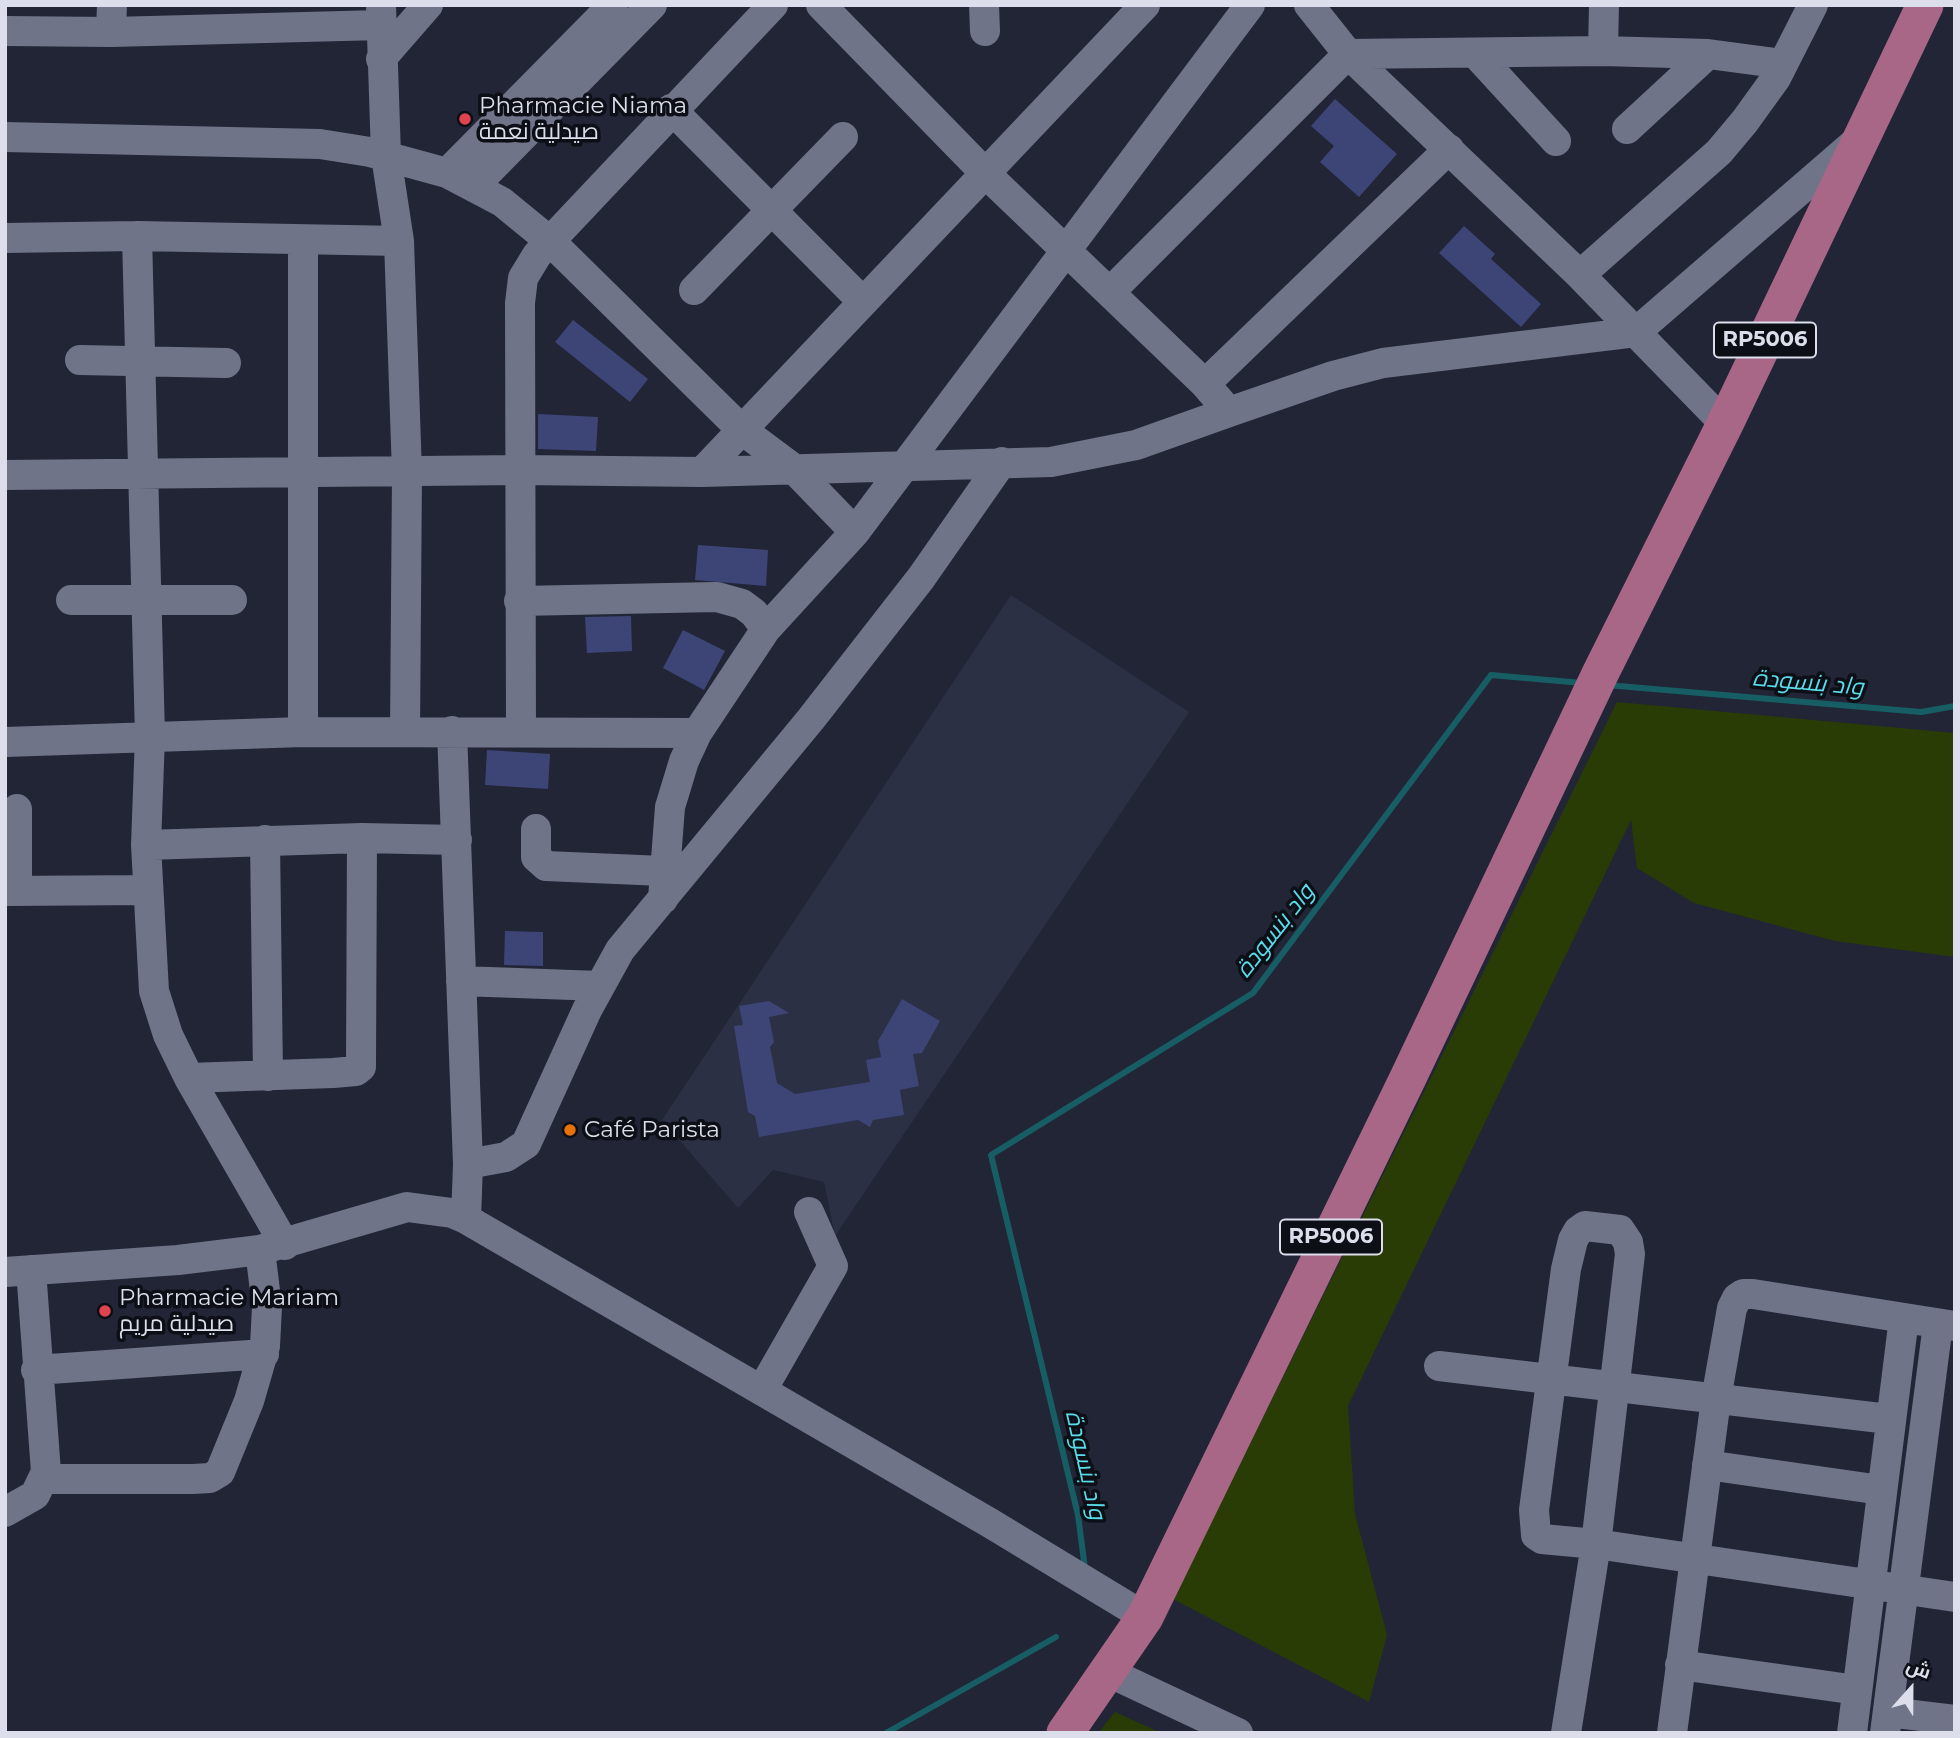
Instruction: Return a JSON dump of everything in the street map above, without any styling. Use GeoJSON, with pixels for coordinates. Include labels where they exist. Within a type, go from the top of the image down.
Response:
{"type":"FeatureCollection","features":[{"type":"Feature","properties":{"kind":"main road","name":"RP5006"},"geometry":{"type":"LineString","coordinates":[[1065,1733],[1145,1617],[1601,672],[1726,424],[1925,5]]}},
{"type":"Feature","properties":{"kind":"street"},"geometry":{"type":"LineString","coordinates":[[382,59],[428,5]]}},
{"type":"Feature","properties":{"kind":"street"},"geometry":{"type":"LineString","coordinates":[[447,173],[613,5]]}},
{"type":"Feature","properties":{"kind":"street"},"geometry":{"type":"LineString","coordinates":[[474,186],[652,5]]}},
{"type":"Feature","properties":{"kind":"street"},"geometry":{"type":"LineString","coordinates":[[521,732],[521,285],[530,264],[671,109],[773,5]]}},
{"type":"Feature","properties":{"kind":"street"},"geometry":{"type":"LineString","coordinates":[[821,5],[985,173],[1205,384],[1229,412]]}},
{"type":"Feature","properties":{"kind":"street"},"geometry":{"type":"LineString","coordinates":[[702,472],[1145,5]]}},
{"type":"Feature","properties":{"kind":"street"},"geometry":{"type":"LineString","coordinates":[[663,885],[673,794],[697,733],[766,629],[855,532],[1250,5]]}},
{"type":"Feature","properties":{"kind":"street"},"geometry":{"type":"LineString","coordinates":[[1309,5],[1348,54],[1580,275],[1726,424]]}},
{"type":"Feature","properties":{"kind":"street"},"geometry":{"type":"LineString","coordinates":[[1603,51],[1604,5]]}},
{"type":"Feature","properties":{"kind":"street"},"geometry":{"type":"LineString","coordinates":[[1580,275],[1719,152],[1763,97],[1813,5]]}},
{"type":"Feature","properties":{"kind":"street"},"geometry":{"type":"LineString","coordinates":[[5,31],[112,19],[381,15],[386,156],[399,241],[407,472],[405,732]]}},
{"type":"Feature","properties":{"kind":"street"},"geometry":{"type":"LineString","coordinates":[[1110,292],[1348,54],[1477,55],[1603,51],[1708,54],[1783,64]]}},
{"type":"Feature","properties":{"kind":"street"},"geometry":{"type":"LineString","coordinates":[[1627,129],[1708,54]]}},
{"type":"Feature","properties":{"kind":"street"},"geometry":{"type":"LineString","coordinates":[[1477,55],[1556,141]]}},
{"type":"Feature","properties":{"kind":"street"},"geometry":{"type":"LineString","coordinates":[[671,109],[863,302]]}},
{"type":"Feature","properties":{"kind":"street"},"geometry":{"type":"LineString","coordinates":[[5,137],[320,144],[386,156],[447,173],[516,212],[551,242],[742,430],[793,468],[855,532]]}},
{"type":"Feature","properties":{"kind":"street"},"geometry":{"type":"LineString","coordinates":[[694,290],[843,137]]}},
{"type":"Feature","properties":{"kind":"street"},"geometry":{"type":"LineString","coordinates":[[5,475],[522,470],[702,472],[1051,462],[1099,454],[1333,376],[1382,363],[1636,332],[1861,137]]}},
{"type":"Feature","properties":{"kind":"street"},"geometry":{"type":"LineString","coordinates":[[1205,384],[1448,149]]}},
{"type":"Feature","properties":{"kind":"street"},"geometry":{"type":"LineString","coordinates":[[5,238],[137,236],[399,241]]}},
{"type":"Feature","properties":{"kind":"street"},"geometry":{"type":"LineString","coordinates":[[44,1479],[193,1479],[215,1476],[228,1457],[264,1354],[267,1320],[272,1247],[189,1078],[160,1014],[154,990],[146,845],[150,736],[137,236]]}},
{"type":"Feature","properties":{"kind":"street"},"geometry":{"type":"LineString","coordinates":[[303,240],[303,732]]}},
{"type":"Feature","properties":{"kind":"street"},"geometry":{"type":"LineString","coordinates":[[80,360],[226,363]]}},
{"type":"Feature","properties":{"kind":"street"},"geometry":{"type":"LineString","coordinates":[[468,1164],[506,1157],[526,1143],[600,986],[663,885],[811,719],[921,578],[1002,463]]}},
{"type":"Feature","properties":{"kind":"street"},"geometry":{"type":"LineString","coordinates":[[519,601],[717,597],[742,604],[754,613],[766,629]]}},
{"type":"Feature","properties":{"kind":"street"},"geometry":{"type":"LineString","coordinates":[[71,600],[232,600]]}},
{"type":"Feature","properties":{"kind":"street"},"geometry":{"type":"LineString","coordinates":[[452,731],[468,1164],[466,1219]]}},
{"type":"Feature","properties":{"kind":"street"},"geometry":{"type":"LineString","coordinates":[[5,742],[303,732],[697,733]]}},
{"type":"Feature","properties":{"kind":"street"},"geometry":{"type":"LineString","coordinates":[[17,809],[11,891],[148,890]]}},
{"type":"Feature","properties":{"kind":"street"},"geometry":{"type":"LineString","coordinates":[[536,829],[536,857],[546,866],[663,885]]}},
{"type":"Feature","properties":{"kind":"street"},"geometry":{"type":"LineString","coordinates":[[146,845],[362,838],[457,840]]}},
{"type":"Feature","properties":{"kind":"street"},"geometry":{"type":"LineString","coordinates":[[189,1078],[351,1072],[362,1065],[362,838]]}},
{"type":"Feature","properties":{"kind":"street"},"geometry":{"type":"LineString","coordinates":[[265,840],[268,1076]]}},
{"type":"Feature","properties":{"kind":"street"},"geometry":{"type":"LineString","coordinates":[[461,981],[600,986]]}},
{"type":"Feature","properties":{"kind":"street"},"geometry":{"type":"LineString","coordinates":[[5,1512],[35,1495],[44,1479],[46,1468],[36,1370],[18,1271],[272,1247],[407,1207],[437,1210],[466,1219],[762,1390],[1145,1617]]}},
{"type":"Feature","properties":{"kind":"street"},"geometry":{"type":"LineString","coordinates":[[762,1390],[834,1266],[809,1212]]}},
{"type":"Feature","properties":{"kind":"street"},"geometry":{"type":"LineString","coordinates":[[1566,1733],[1595,1544],[1616,1388],[1630,1254],[1624,1235],[1610,1227],[1585,1226],[1573,1240],[1566,1269],[1554,1380],[1534,1510],[1534,1532],[1542,1539],[1595,1544],[1955,1597]]}},
{"type":"Feature","properties":{"kind":"street"},"geometry":{"type":"LineString","coordinates":[[1678,1732],[1681,1665],[1716,1399],[1732,1308],[1743,1294],[1946,1325],[1903,1590],[1887,1722],[1955,1720]]}},
{"type":"Feature","properties":{"kind":"street"},"geometry":{"type":"LineString","coordinates":[[1852,1733],[1889,1419],[1904,1318]]}},
{"type":"Feature","properties":{"kind":"street"},"geometry":{"type":"LineString","coordinates":[[36,1370],[264,1354]]}},
{"type":"Feature","properties":{"kind":"street"},"geometry":{"type":"LineString","coordinates":[[1439,1366],[1889,1419]]}},
{"type":"Feature","properties":{"kind":"street"},"geometry":{"type":"LineString","coordinates":[[1707,1465],[1881,1490]]}},
{"type":"Feature","properties":{"kind":"street"},"geometry":{"type":"LineString","coordinates":[[1681,1665],[1857,1689]]}},
{"type":"Feature","properties":{"kind":"street"},"geometry":{"type":"LineString","coordinates":[[1108,1672],[1238,1733]]}},
{"type":"Feature","properties":{"kind":"shaded area"},"geometry":{"type":"Polygon","coordinates":[[[1011,595],[1189,712],[835,1236],[824,1182],[773,1170],[738,1208],[662,1120],[1011,595]]]}},
{"type":"Feature","properties":{"kind":"green space"},"geometry":{"type":"Polygon","coordinates":[[[1617,702],[1955,733],[1955,957],[1835,941],[1694,903],[1637,868],[1631,820],[1348,1406],[1355,1514],[1387,1635],[1369,1702],[1173,1599],[1617,702]]]}},
{"type":"Feature","properties":{"kind":"green space"},"geometry":{"type":"Polygon","coordinates":[[[1115,1712],[1161,1733],[1098,1733],[1115,1712]]]}},
{"type":"Feature","properties":{"kind":"building"},"geometry":{"type":"Polygon","coordinates":[[[1335,99],[1397,154],[1359,197],[1320,162],[1334,146],[1311,126],[1335,99]]]}},
{"type":"Feature","properties":{"kind":"building"},"geometry":{"type":"Polygon","coordinates":[[[1464,226],[1495,254],[1491,259],[1541,304],[1521,327],[1439,253],[1464,226]]]}},
{"type":"Feature","properties":{"kind":"building"},"geometry":{"type":"Polygon","coordinates":[[[573,320],[648,379],[630,402],[555,342],[573,320]]]}},
{"type":"Feature","properties":{"kind":"building"},"geometry":{"type":"Polygon","coordinates":[[[538,414],[598,417],[596,451],[538,449],[538,414]]]}},
{"type":"Feature","properties":{"kind":"building"},"geometry":{"type":"Polygon","coordinates":[[[698,545],[768,550],[766,586],[695,580],[698,545]]]}},
{"type":"Feature","properties":{"kind":"building"},"geometry":{"type":"Polygon","coordinates":[[[631,616],[632,651],[587,653],[585,617],[631,616]]]}},
{"type":"Feature","properties":{"kind":"building"},"geometry":{"type":"Polygon","coordinates":[[[683,630],[725,651],[704,690],[663,668],[683,630]]]}},
{"type":"Feature","properties":{"kind":"building"},"geometry":{"type":"Polygon","coordinates":[[[487,750],[550,754],[548,789],[485,785],[487,750]]]}},
{"type":"Feature","properties":{"kind":"building"},"geometry":{"type":"Polygon","coordinates":[[[505,931],[543,932],[543,966],[504,965],[505,931]]]}},
{"type":"Feature","properties":{"kind":"building"},"geometry":{"type":"Polygon","coordinates":[[[902,999],[940,1021],[922,1053],[913,1054],[919,1086],[900,1090],[904,1115],[873,1120],[870,1127],[858,1120],[759,1137],[755,1116],[748,1112],[734,1026],[743,1025],[739,1006],[769,1001],[789,1013],[769,1017],[774,1042],[770,1047],[777,1083],[795,1094],[870,1082],[866,1060],[881,1057],[878,1041],[902,999]]]}},
{"type":"Feature","properties":{"kind":"waterway","name":"واد بنسودة"},"geometry":{"type":"LineString","coordinates":[[1085,1569],[1078,1515],[991,1155],[1253,993],[1491,675],[1582,683]]}},
{"type":"Feature","properties":{"kind":"waterway","name":"واد بنسودة"},"geometry":{"type":"LineString","coordinates":[[1607,685],[1921,712],[1955,706]]}},
{"type":"Feature","properties":{"kind":"waterway","name":"واد بنسودة"},"geometry":{"type":"LineString","coordinates":[[886,1733],[1056,1637]]}},
{"type":"Feature","properties":{"kind":"place","name":"Pharmacie Niama صيدلية نعمة"},"geometry":{"type":"Point","coordinates":[465,119]}},
{"type":"Feature","properties":{"kind":"place","name":"Café Parista"},"geometry":{"type":"Point","coordinates":[570,1130]}},
{"type":"Feature","properties":{"kind":"place","name":"Pharmacie Mariam صيدلية مريم"},"geometry":{"type":"Point","coordinates":[105,1311]}}]}
